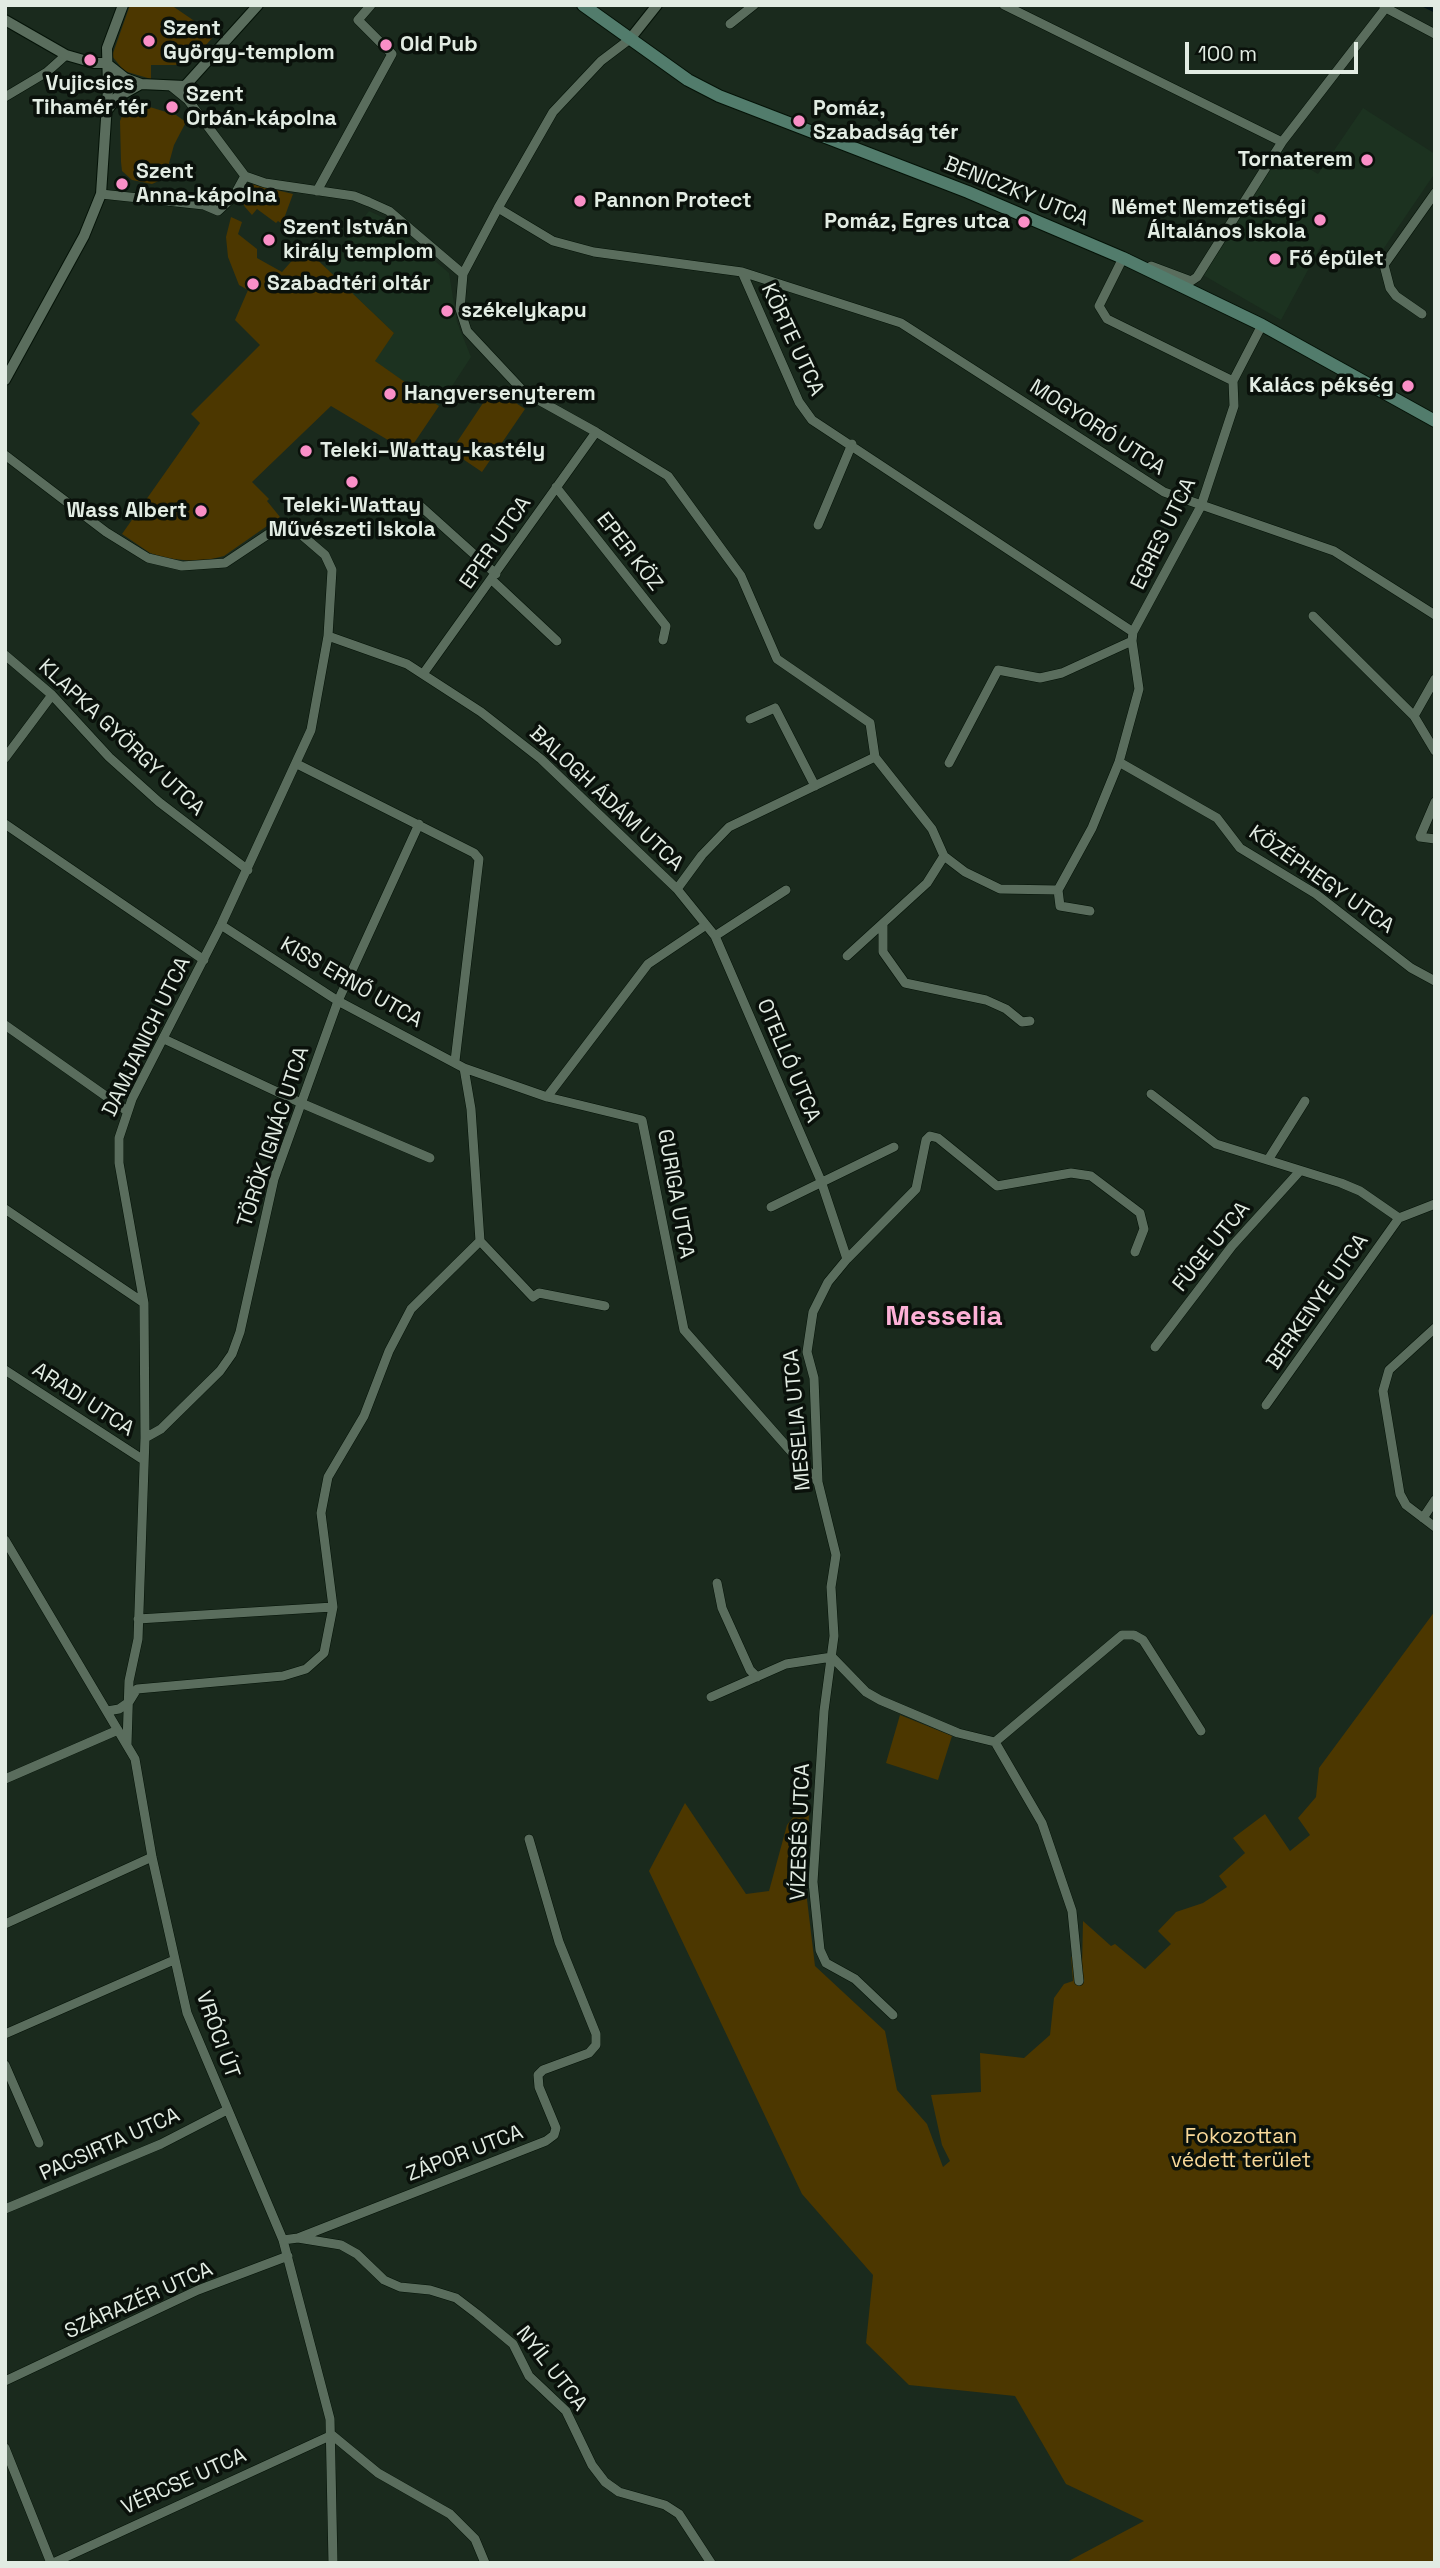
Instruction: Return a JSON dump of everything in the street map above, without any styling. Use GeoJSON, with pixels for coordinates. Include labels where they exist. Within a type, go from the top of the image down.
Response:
{"type":"FeatureCollection","features":[{"type":"Feature","properties":{"kind":"main road","name":"BENICZKY UTCA"},"geometry":{"type":"LineString","coordinates":[[583,5],[688,80],[719,96],[968,192],[1123,258],[1262,325],[1435,421]]}},
{"type":"Feature","properties":{"kind":"street"},"geometry":{"type":"LineString","coordinates":[[5,380],[84,236],[101,194],[107,110],[107,48],[123,5]]}},
{"type":"Feature","properties":{"kind":"street"},"geometry":{"type":"LineString","coordinates":[[5,20],[66,55],[94,63],[106,63],[125,78],[141,84],[172,87],[185,86],[195,77],[233,29],[258,5]]}},
{"type":"Feature","properties":{"kind":"street"},"geometry":{"type":"LineString","coordinates":[[317,191],[392,54],[358,20],[371,5]]}},
{"type":"Feature","properties":{"kind":"street"},"geometry":{"type":"LineString","coordinates":[[657,5],[630,39],[601,61],[553,112],[463,274],[460,309],[467,331],[524,392],[668,476],[741,576],[777,659],[870,723],[875,757],[932,829],[944,856],[965,872],[1000,889],[1058,890]]}},
{"type":"Feature","properties":{"kind":"street"},"geometry":{"type":"LineString","coordinates":[[730,24],[754,5]]}},
{"type":"Feature","properties":{"kind":"street"},"geometry":{"type":"LineString","coordinates":[[1004,5],[1282,142]]}},
{"type":"Feature","properties":{"kind":"street"},"geometry":{"type":"LineString","coordinates":[[1233,381],[1107,319],[1099,306],[1123,258],[1141,261],[1186,280],[1195,279],[1282,142],[1384,7],[1435,34]]}},
{"type":"Feature","properties":{"kind":"street"},"geometry":{"type":"LineString","coordinates":[[5,97],[47,72],[66,55]]}},
{"type":"Feature","properties":{"kind":"street"},"geometry":{"type":"LineString","coordinates":[[107,110],[116,97],[141,84]]}},
{"type":"Feature","properties":{"kind":"street"},"geometry":{"type":"LineString","coordinates":[[172,87],[188,100],[244,176],[286,188],[354,196],[389,211],[463,274]]}},
{"type":"Feature","properties":{"kind":"street"},"geometry":{"type":"LineString","coordinates":[[101,194],[204,205],[218,211],[234,196],[244,176]]}},
{"type":"Feature","properties":{"kind":"street"},"geometry":{"type":"LineString","coordinates":[[1422,314],[1396,296],[1390,288],[1384,265],[1435,193]]}},
{"type":"Feature","properties":{"kind":"street","name":"KÖRTE UTCA"},"geometry":{"type":"LineString","coordinates":[[498,208],[553,241],[594,252],[742,272],[799,402],[812,420],[852,444],[1132,636]]}},
{"type":"Feature","properties":{"kind":"street","name":"MOGYORÓ UTCA"},"geometry":{"type":"LineString","coordinates":[[742,272],[901,323],[1164,492],[1334,551],[1435,615]]}},
{"type":"Feature","properties":{"kind":"street","name":"EGRES UTCA"},"geometry":{"type":"LineString","coordinates":[[1132,636],[1201,506],[1234,406],[1233,381],[1262,325]]}},
{"type":"Feature","properties":{"kind":"street","name":"EPER UTCA"},"geometry":{"type":"LineString","coordinates":[[423,674],[596,432]]}},
{"type":"Feature","properties":{"kind":"street"},"geometry":{"type":"LineString","coordinates":[[818,525],[852,444]]}},
{"type":"Feature","properties":{"kind":"street","name":"DAMJANICH UTCA"},"geometry":{"type":"LineString","coordinates":[[5,455],[106,532],[148,558],[182,566],[225,563],[279,527],[289,524],[325,555],[331,565],[328,636],[311,730],[248,870],[127,1111],[119,1138],[119,1163],[144,1303],[145,1438],[142,1458],[138,1619],[127,1744]]}},
{"type":"Feature","properties":{"kind":"street","name":"EPER KÖZ"},"geometry":{"type":"LineString","coordinates":[[556,487],[666,626],[663,640]]}},
{"type":"Feature","properties":{"kind":"street"},"geometry":{"type":"LineString","coordinates":[[417,503],[557,642]]}},
{"type":"Feature","properties":{"kind":"street"},"geometry":{"type":"LineString","coordinates":[[1313,616],[1414,716],[1435,751]]}},
{"type":"Feature","properties":{"kind":"street","name":"BALOGH ÁDÁM UTCA"},"geometry":{"type":"LineString","coordinates":[[328,636],[390,655],[481,712],[541,759],[677,889]]}},
{"type":"Feature","properties":{"kind":"street"},"geometry":{"type":"LineString","coordinates":[[949,763],[998,670],[1040,678],[1062,673],[1132,636],[1139,689],[1119,762],[1092,828],[1058,890],[1060,906],[1090,911]]}},
{"type":"Feature","properties":{"kind":"street","name":"KLAPKA GYÖRGY UTCA"},"geometry":{"type":"LineString","coordinates":[[5,655],[52,695],[142,788],[185,824],[248,870]]}},
{"type":"Feature","properties":{"kind":"street"},"geometry":{"type":"LineString","coordinates":[[1414,716],[1435,679]]}},
{"type":"Feature","properties":{"kind":"street"},"geometry":{"type":"LineString","coordinates":[[5,758],[52,695]]}},
{"type":"Feature","properties":{"kind":"street"},"geometry":{"type":"LineString","coordinates":[[750,719],[775,708],[815,786]]}},
{"type":"Feature","properties":{"kind":"street"},"geometry":{"type":"LineString","coordinates":[[677,889],[702,855],[729,827],[875,757]]}},
{"type":"Feature","properties":{"kind":"street","name":"KÖZÉPHEGY UTCA"},"geometry":{"type":"LineString","coordinates":[[1119,762],[1217,818],[1240,848],[1316,894],[1411,968],[1435,981]]}},
{"type":"Feature","properties":{"kind":"street"},"geometry":{"type":"LineString","coordinates":[[297,764],[419,824],[474,853],[479,859],[455,1061]]}},
{"type":"Feature","properties":{"kind":"street"},"geometry":{"type":"LineString","coordinates":[[1435,802],[1420,837],[1435,839]]}},
{"type":"Feature","properties":{"kind":"street"},"geometry":{"type":"LineString","coordinates":[[5,824],[204,960]]}},
{"type":"Feature","properties":{"kind":"street","name":"TÖRÖK IGNÁC UTCA"},"geometry":{"type":"LineString","coordinates":[[145,1438],[161,1429],[220,1371],[232,1354],[240,1332],[274,1179],[338,1001],[419,824]]}},
{"type":"Feature","properties":{"kind":"street"},"geometry":{"type":"LineString","coordinates":[[847,956],[927,883],[944,856]]}},
{"type":"Feature","properties":{"kind":"street","name":"OTELLÓ UTCA"},"geometry":{"type":"LineString","coordinates":[[677,889],[715,936],[821,1181],[846,1259]]}},
{"type":"Feature","properties":{"kind":"street"},"geometry":{"type":"LineString","coordinates":[[715,936],[786,890]]}},
{"type":"Feature","properties":{"kind":"street"},"geometry":{"type":"LineString","coordinates":[[883,924],[883,952],[905,984],[986,1000],[1006,1009],[1022,1022],[1030,1021]]}},
{"type":"Feature","properties":{"kind":"street","name":"KISS ERNŐ UTCA"},"geometry":{"type":"LineString","coordinates":[[221,925],[338,1001],[455,1061],[464,1069]]}},
{"type":"Feature","properties":{"kind":"street"},"geometry":{"type":"LineString","coordinates":[[605,1306],[539,1293],[533,1297],[480,1241],[471,1109],[464,1069],[547,1097],[648,964],[706,925]]}},
{"type":"Feature","properties":{"kind":"street"},"geometry":{"type":"LineString","coordinates":[[5,1025],[127,1111]]}},
{"type":"Feature","properties":{"kind":"street"},"geometry":{"type":"LineString","coordinates":[[164,1038],[301,1103],[430,1158]]}},
{"type":"Feature","properties":{"kind":"street"},"geometry":{"type":"LineString","coordinates":[[1151,1094],[1216,1143],[1360,1191],[1399,1218],[1435,1204]]}},
{"type":"Feature","properties":{"kind":"street","name":"GURIGA UTCA"},"geometry":{"type":"LineString","coordinates":[[547,1097],[644,1123],[684,1329],[818,1482]]}},
{"type":"Feature","properties":{"kind":"street"},"geometry":{"type":"LineString","coordinates":[[1268,1160],[1305,1101]]}},
{"type":"Feature","properties":{"kind":"street","name":"MESELIA UTCA"},"geometry":{"type":"LineString","coordinates":[[832,1657],[835,1625],[831,1587],[836,1555],[818,1482],[814,1378],[807,1352],[813,1312],[828,1282],[846,1259],[916,1189],[926,1140],[930,1136],[937,1138],[997,1186],[1071,1173],[1091,1176],[1140,1213],[1144,1229],[1135,1252]]}},
{"type":"Feature","properties":{"kind":"street"},"geometry":{"type":"LineString","coordinates":[[771,1207],[894,1147]]}},
{"type":"Feature","properties":{"kind":"street","name":"FÜGE UTCA"},"geometry":{"type":"LineString","coordinates":[[1155,1347],[1233,1246],[1299,1172]]}},
{"type":"Feature","properties":{"kind":"street"},"geometry":{"type":"LineString","coordinates":[[5,1209],[144,1303]]}},
{"type":"Feature","properties":{"kind":"street","name":"BERKENYE UTCA"},"geometry":{"type":"LineString","coordinates":[[1266,1405],[1399,1218]]}},
{"type":"Feature","properties":{"kind":"street"},"geometry":{"type":"LineString","coordinates":[[107,1711],[119,1709],[129,1702],[137,1689],[283,1676],[306,1669],[328,1646],[333,1607],[321,1513],[328,1477],[364,1416],[389,1351],[411,1309],[480,1241]]}},
{"type":"Feature","properties":{"kind":"street"},"geometry":{"type":"LineString","coordinates":[[1435,1328],[1390,1370],[1383,1391],[1400,1494],[1406,1505],[1435,1527]]}},
{"type":"Feature","properties":{"kind":"street","name":"ARADI UTCA"},"geometry":{"type":"LineString","coordinates":[[5,1370],[142,1458]]}},
{"type":"Feature","properties":{"kind":"street"},"geometry":{"type":"LineString","coordinates":[[1423,1518],[1435,1500]]}},
{"type":"Feature","properties":{"kind":"street","name":"VRÓCI ÚT"},"geometry":{"type":"LineString","coordinates":[[5,1540],[135,1759],[152,1857],[187,2013],[288,2256],[331,2434],[333,2563]]}},
{"type":"Feature","properties":{"kind":"street"},"geometry":{"type":"LineString","coordinates":[[717,1583],[722,1608],[750,1670],[757,1677]]}},
{"type":"Feature","properties":{"kind":"street"},"geometry":{"type":"LineString","coordinates":[[138,1619],[333,1607]]}},
{"type":"Feature","properties":{"kind":"street"},"geometry":{"type":"LineString","coordinates":[[995,1742],[1122,1636],[1134,1634],[1143,1640],[1201,1731]]}},
{"type":"Feature","properties":{"kind":"street"},"geometry":{"type":"LineString","coordinates":[[711,1697],[786,1664],[832,1657],[866,1692],[880,1700],[958,1733],[995,1742],[1042,1823],[1072,1910],[1079,1981]]}},
{"type":"Feature","properties":{"kind":"street","name":"VÍZESÉS UTCA"},"geometry":{"type":"LineString","coordinates":[[832,1657],[824,1711],[813,1882],[820,1950],[826,1963],[855,1979],[893,2015]]}},
{"type":"Feature","properties":{"kind":"street"},"geometry":{"type":"LineString","coordinates":[[5,1779],[118,1730]]}},
{"type":"Feature","properties":{"kind":"street","name":"ZÁPOR UTCA"},"geometry":{"type":"LineString","coordinates":[[298,2238],[522,2151],[554,2135],[556,2128],[538,2075],[543,2070],[589,2053],[596,2045],[596,2034],[559,1942],[529,1839]]}},
{"type":"Feature","properties":{"kind":"street"},"geometry":{"type":"LineString","coordinates":[[5,1924],[152,1857]]}},
{"type":"Feature","properties":{"kind":"street"},"geometry":{"type":"LineString","coordinates":[[5,2034],[174,1960]]}},
{"type":"Feature","properties":{"kind":"street"},"geometry":{"type":"LineString","coordinates":[[5,2065],[39,2143]]}},
{"type":"Feature","properties":{"kind":"street","name":"PACSIRTA UTCA"},"geometry":{"type":"LineString","coordinates":[[5,2209],[161,2144],[227,2110]]}},
{"type":"Feature","properties":{"kind":"street","name":"NYÍL UTCA"},"geometry":{"type":"LineString","coordinates":[[283,2240],[298,2238],[341,2245],[357,2254],[384,2280],[400,2287],[430,2290],[456,2298],[513,2344],[528,2376],[566,2411],[592,2465],[605,2482],[619,2492],[665,2505],[679,2514],[711,2563]]}},
{"type":"Feature","properties":{"kind":"street","name":"SZÁRAZÉR UTCA"},"geometry":{"type":"LineString","coordinates":[[5,2381],[198,2290],[288,2256]]}},
{"type":"Feature","properties":{"kind":"street"},"geometry":{"type":"LineString","coordinates":[[331,2434],[378,2473],[450,2514],[475,2539],[485,2563]]}},
{"type":"Feature","properties":{"kind":"street","name":"VÉRCSE UTCA"},"geometry":{"type":"LineString","coordinates":[[52,2563],[331,2434]]}},
{"type":"Feature","properties":{"kind":"street"},"geometry":{"type":"LineString","coordinates":[[5,2448],[52,2563]]}},
{"type":"Feature","properties":{"kind":"shaded area","name":"Német Nemzetiségi Általános Iskola"},"geometry":{"type":"Polygon","coordinates":[[[1363,108],[1435,154],[1435,173],[1369,270],[1322,244],[1281,320],[1203,275],[1277,149],[1318,174],[1363,108]]]}},
{"type":"Feature","properties":{"kind":"shaded area"},"geometry":{"type":"Polygon","coordinates":[[[369,211],[384,218],[449,273],[457,322],[471,357],[439,406],[374,361],[394,333],[325,267],[369,211]]]}},
{"type":"Feature","properties":{"kind":"green space"},"geometry":{"type":"Polygon","coordinates":[[[130,5],[171,5],[215,35],[205,46],[196,40],[178,65],[151,65],[151,79],[124,71],[112,56],[130,5]]]}},
{"type":"Feature","properties":{"kind":"green space"},"geometry":{"type":"Polygon","coordinates":[[[140,104],[176,115],[186,122],[174,145],[165,178],[152,184],[132,180],[122,171],[120,121],[124,111],[140,104]]]}},
{"type":"Feature","properties":{"kind":"green space"},"geometry":{"type":"Polygon","coordinates":[[[252,184],[293,194],[282,224],[278,221],[276,223],[257,209],[252,215],[245,207],[239,196],[252,184]]]}},
{"type":"Feature","properties":{"kind":"green space"},"geometry":{"type":"Polygon","coordinates":[[[231,217],[242,222],[238,234],[257,249],[257,258],[282,272],[304,247],[394,333],[375,361],[439,406],[408,452],[331,406],[252,482],[269,499],[267,501],[280,517],[224,556],[200,562],[166,558],[150,553],[122,534],[200,423],[191,414],[260,345],[235,320],[248,290],[239,285],[228,257],[226,237],[231,217]]]}},
{"type":"Feature","properties":{"kind":"green space"},"geometry":{"type":"Polygon","coordinates":[[[493,388],[525,409],[482,472],[451,451],[493,388]]]}},
{"type":"Feature","properties":{"kind":"green space","name":"Fokozottan védett terület"},"geometry":{"type":"Polygon","coordinates":[[[1435,1611],[1435,2563],[1065,2563],[1144,2521],[1066,2484],[1015,2396],[909,2385],[866,2343],[873,2275],[802,2194],[649,1871],[685,1803],[746,1894],[769,1891],[787,1825],[798,1811],[809,1814],[806,1891],[815,1966],[885,2031],[897,2090],[927,2124],[943,2167],[950,2161],[942,2145],[931,2095],[981,2092],[980,2053],[1024,2058],[1050,2035],[1054,1998],[1064,1984],[1073,1981],[1071,1956],[1082,1967],[1083,1921],[1111,1946],[1115,1944],[1145,1969],[1171,1944],[1158,1931],[1176,1912],[1203,1903],[1227,1887],[1219,1876],[1245,1853],[1233,1838],[1265,1814],[1290,1851],[1310,1835],[1298,1818],[1316,1797],[1319,1768],[1435,1611]]]}},
{"type":"Feature","properties":{"kind":"green space"},"geometry":{"type":"Polygon","coordinates":[[[900,1715],[952,1736],[938,1780],[886,1763],[900,1715]]]}},
{"type":"Feature","properties":{"kind":"waterway"},"geometry":{"type":"LineString","coordinates":[[1423,5],[1435,11]]}},
{"type":"Feature","properties":{"kind":"place","name":"Szent György-templom"},"geometry":{"type":"Point","coordinates":[149,41]}},
{"type":"Feature","properties":{"kind":"place","name":"Old Pub"},"geometry":{"type":"Point","coordinates":[386,45]}},
{"type":"Feature","properties":{"kind":"place","name":"Vujicsics Tihamér tér"},"geometry":{"type":"Point","coordinates":[90,60]}},
{"type":"Feature","properties":{"kind":"place","name":"Szent Orbán-kápolna"},"geometry":{"type":"Point","coordinates":[172,107]}},
{"type":"Feature","properties":{"kind":"place","name":"Pomáz, Szabadság tér"},"geometry":{"type":"Point","coordinates":[799,121]}},
{"type":"Feature","properties":{"kind":"place","name":"Tornaterem"},"geometry":{"type":"Point","coordinates":[1367,160]}},
{"type":"Feature","properties":{"kind":"place","name":"Szent Anna-kápolna"},"geometry":{"type":"Point","coordinates":[122,184]}},
{"type":"Feature","properties":{"kind":"place","name":"Pannon Protect"},"geometry":{"type":"Point","coordinates":[580,201]}},
{"type":"Feature","properties":{"kind":"place","name":"Német Nemzetiségi Általános Iskola"},"geometry":{"type":"Point","coordinates":[1320,220]}},
{"type":"Feature","properties":{"kind":"place","name":"Pomáz, Egres utca"},"geometry":{"type":"Point","coordinates":[1024,222]}},
{"type":"Feature","properties":{"kind":"place","name":"Szent István király templom"},"geometry":{"type":"Point","coordinates":[269,240]}},
{"type":"Feature","properties":{"kind":"place","name":"Fő épület"},"geometry":{"type":"Point","coordinates":[1275,259]}},
{"type":"Feature","properties":{"kind":"place","name":"Szabadtéri oltár"},"geometry":{"type":"Point","coordinates":[253,284]}},
{"type":"Feature","properties":{"kind":"place","name":"székelykapu"},"geometry":{"type":"Point","coordinates":[447,311]}},
{"type":"Feature","properties":{"kind":"place","name":"Kalács pékség"},"geometry":{"type":"Point","coordinates":[1408,386]}},
{"type":"Feature","properties":{"kind":"place","name":"Hangversenyterem"},"geometry":{"type":"Point","coordinates":[390,394]}},
{"type":"Feature","properties":{"kind":"place","name":"Teleki–Wattay-kastély"},"geometry":{"type":"Point","coordinates":[306,451]}},
{"type":"Feature","properties":{"kind":"place","name":"Teleki-Wattay Művészeti Iskola"},"geometry":{"type":"Point","coordinates":[352,482]}},
{"type":"Feature","properties":{"kind":"place","name":"Wass Albert"},"geometry":{"type":"Point","coordinates":[201,511]}},
{"type":"Feature","properties":{"kind":"district","name":"Messelia"},"geometry":{"type":"Point","coordinates":[944,1317]}}]}
